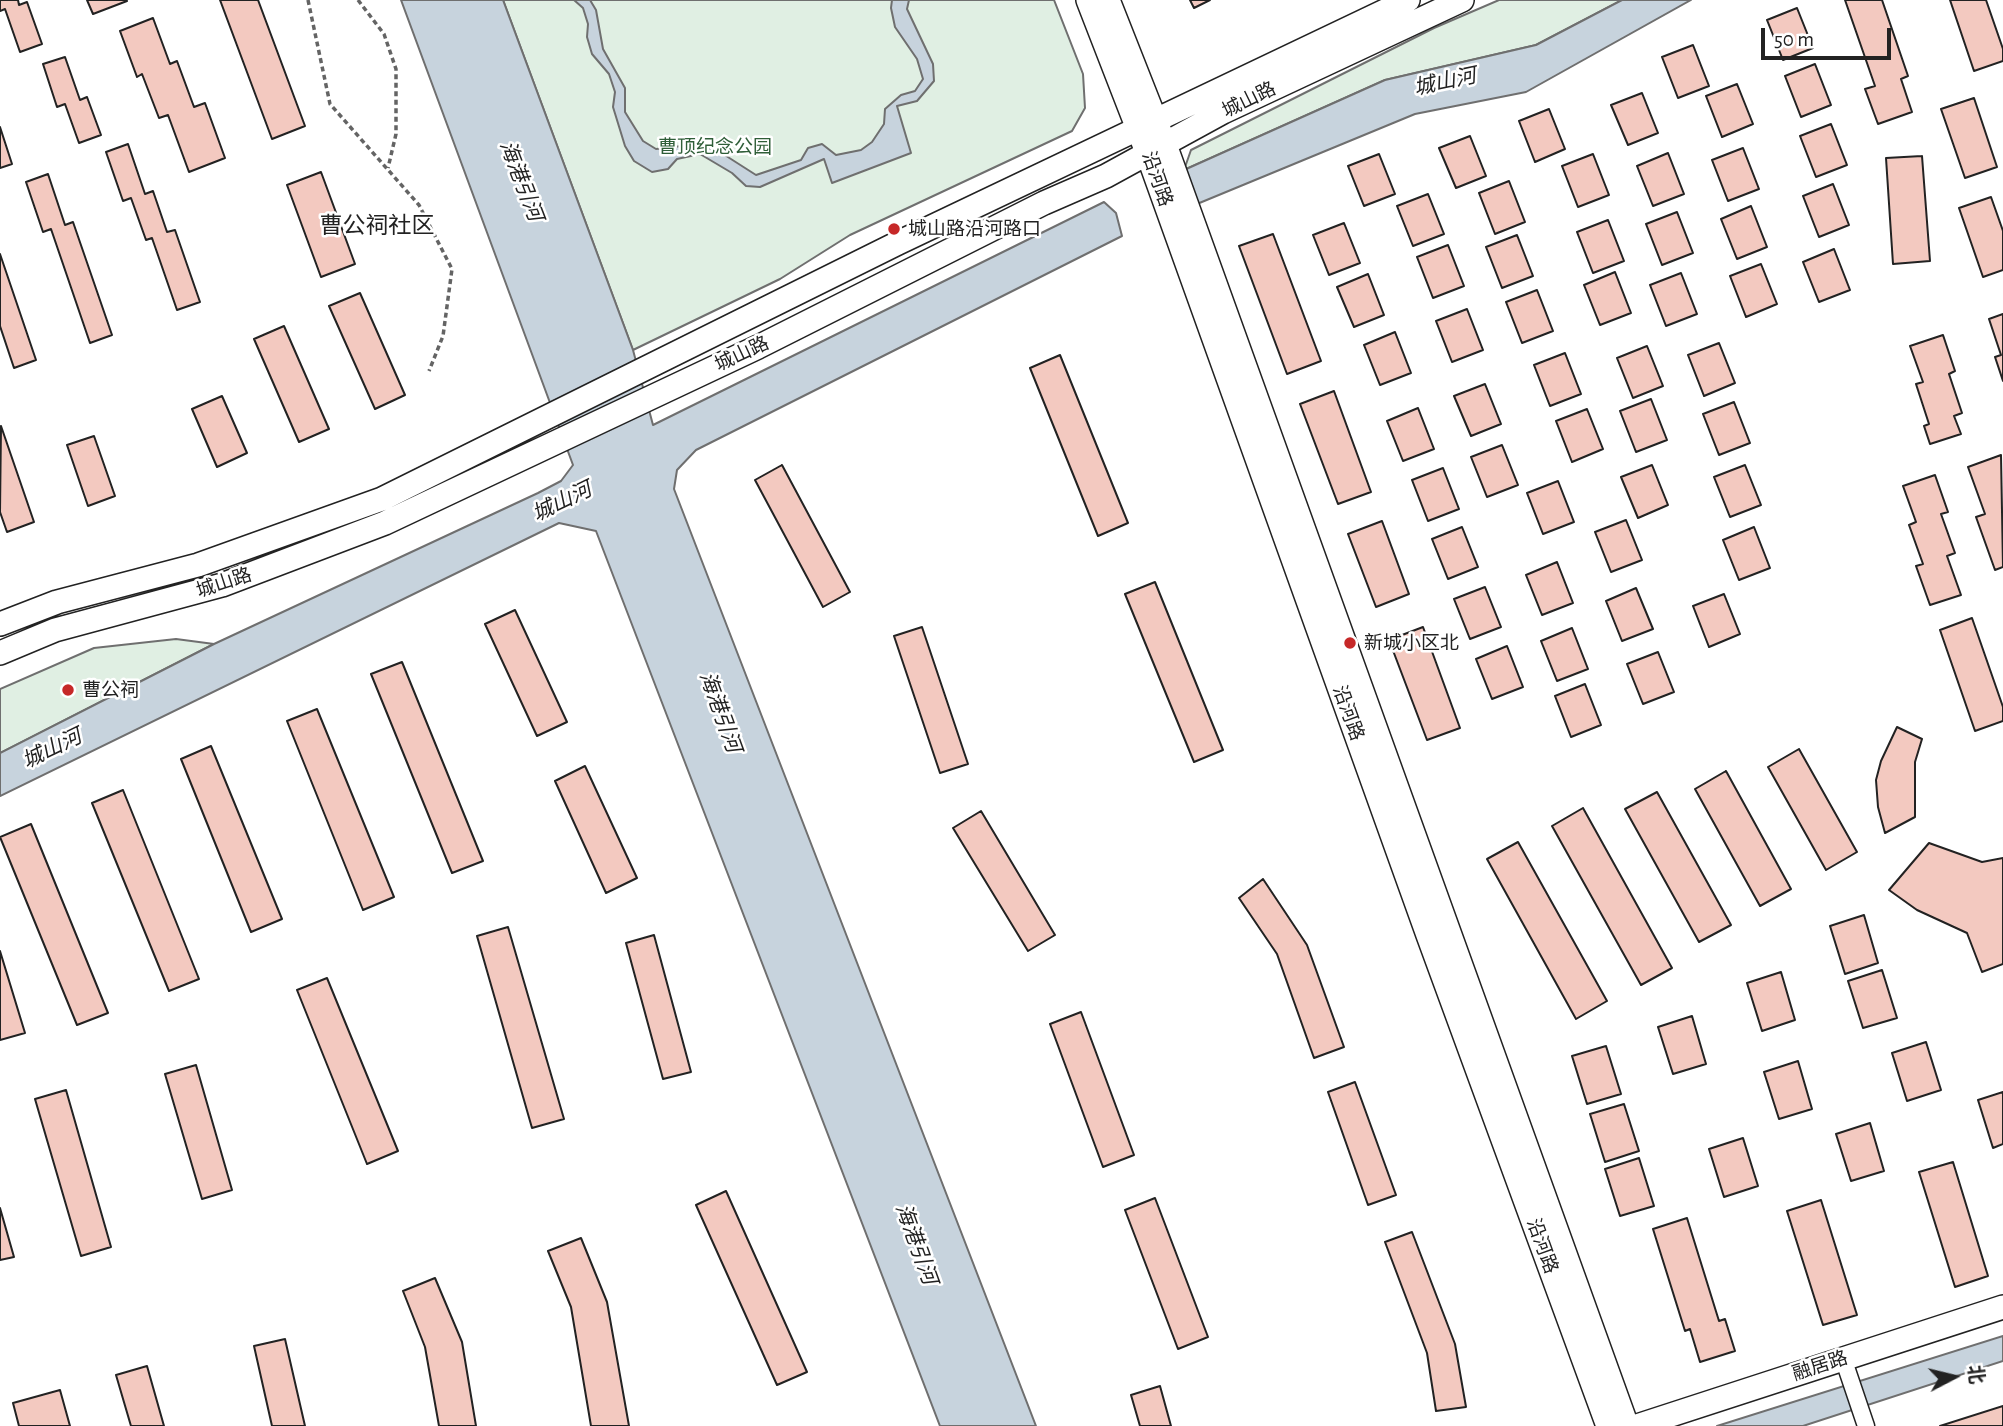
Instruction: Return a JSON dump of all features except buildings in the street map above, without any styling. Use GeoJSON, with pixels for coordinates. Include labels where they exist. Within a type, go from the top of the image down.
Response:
{"type":"FeatureCollection","features":[{"type":"Feature","properties":{"kind":"street","name":"沿河路"},"geometry":{"type":"LineString","coordinates":[[1088,0],[1151,136],[1627,1426]]}},
{"type":"Feature","properties":{"kind":"street","name":"沿河路"},"geometry":{"type":"LineString","coordinates":[[1108,0],[1151,136],[1423,922],[1608,1426]]}},
{"type":"Feature","properties":{"kind":"street","name":"城山路"},"geometry":{"type":"LineString","coordinates":[[0,653],[55,630],[222,585],[385,523],[1107,176],[1151,136],[1408,0]]}},
{"type":"Feature","properties":{"kind":"street","name":"城山路"},"geometry":{"type":"LineString","coordinates":[[0,624],[57,602],[198,565],[382,499],[645,368],[1151,136],[1462,0]]}},
{"type":"Feature","properties":{"kind":"street","name":"融居路"},"geometry":{"type":"LineString","coordinates":[[1637,1426],[1846,1368],[2003,1307]]}},
{"type":"Feature","properties":{"kind":"street"},"geometry":{"type":"LineString","coordinates":[[1846,1368],[1863,1419]]}},
{"type":"Feature","properties":{"kind":"path"},"geometry":{"type":"LineString","coordinates":[[308,0],[330,104],[419,205],[452,269],[443,336],[429,371]]}},
{"type":"Feature","properties":{"kind":"path"},"geometry":{"type":"LineString","coordinates":[[358,0],[384,34],[396,69],[396,134],[387,169]]}},
{"type":"Feature","properties":{"kind":"green space","name":"曹顶纪念公园"},"geometry":{"type":"Polygon","coordinates":[[[503,0],[1054,0],[1083,74],[1085,108],[1072,131],[850,235],[780,279],[633,350],[503,0]]]}},
{"type":"Feature","properties":{"kind":"green space"},"geometry":{"type":"Polygon","coordinates":[[[1499,0],[1622,0],[1536,45],[1385,80],[1184,170],[1191,150],[1434,28],[1499,0]]]}},
{"type":"Feature","properties":{"kind":"green space"},"geometry":{"type":"Polygon","coordinates":[[[176,639],[214,644],[0,753],[0,689],[94,648],[176,639]]]}},
{"type":"Feature","properties":{"kind":"water"},"geometry":{"type":"Polygon","coordinates":[[[401,0],[503,0],[633,350],[653,425],[1104,202],[1116,213],[1122,236],[696,450],[677,470],[674,489],[1036,1426],[940,1426],[596,531],[559,523],[0,796],[0,753],[214,644],[538,493],[561,481],[573,465],[401,0]]]}},
{"type":"Feature","properties":{"kind":"water"},"geometry":{"type":"Polygon","coordinates":[[[574,0],[590,0],[596,10],[603,49],[625,88],[625,112],[643,141],[656,149],[699,144],[720,152],[756,175],[801,160],[808,148],[822,144],[836,155],[861,150],[872,142],[884,124],[885,109],[901,95],[915,91],[923,79],[917,59],[895,27],[891,8],[892,0],[909,0],[907,9],[933,64],[934,81],[917,101],[897,106],[911,153],[832,183],[824,159],[760,187],[746,186],[732,173],[700,154],[677,159],[668,169],[652,172],[634,161],[625,146],[613,107],[615,92],[609,74],[592,54],[583,8],[574,0]]]}},
{"type":"Feature","properties":{"kind":"water","name":"城山河"},"geometry":{"type":"Polygon","coordinates":[[[1622,0],[1691,0],[1526,92],[1415,114],[1197,204],[1184,170],[1385,80],[1536,45],[1622,0]]]}},
{"type":"Feature","properties":{"kind":"water"},"geometry":{"type":"Polygon","coordinates":[[[2003,1336],[2003,1361],[1803,1426],[1717,1426],[2003,1336]]]}},
{"type":"Feature","properties":{"kind":"place","name":"城山路沿河路口"},"geometry":{"type":"Point","coordinates":[894,229]}},
{"type":"Feature","properties":{"kind":"place","name":"新城小区北"},"geometry":{"type":"Point","coordinates":[1350,643]}},
{"type":"Feature","properties":{"kind":"place","name":"曹公祠"},"geometry":{"type":"Point","coordinates":[68,690]}},
{"type":"Feature","properties":{"kind":"district","name":"曹公祠社区"},"geometry":{"type":"Point","coordinates":[377,226]}},
{"type":"Feature","properties":{"kind":"water label","name":"海港引河"},"geometry":{"type":"Point","coordinates":[521,181]}},
{"type":"Feature","properties":{"kind":"water label","name":"海港引河"},"geometry":{"type":"Point","coordinates":[720,712]}},
{"type":"Feature","properties":{"kind":"water label","name":"海港引河"},"geometry":{"type":"Point","coordinates":[916,1244]}}]}
